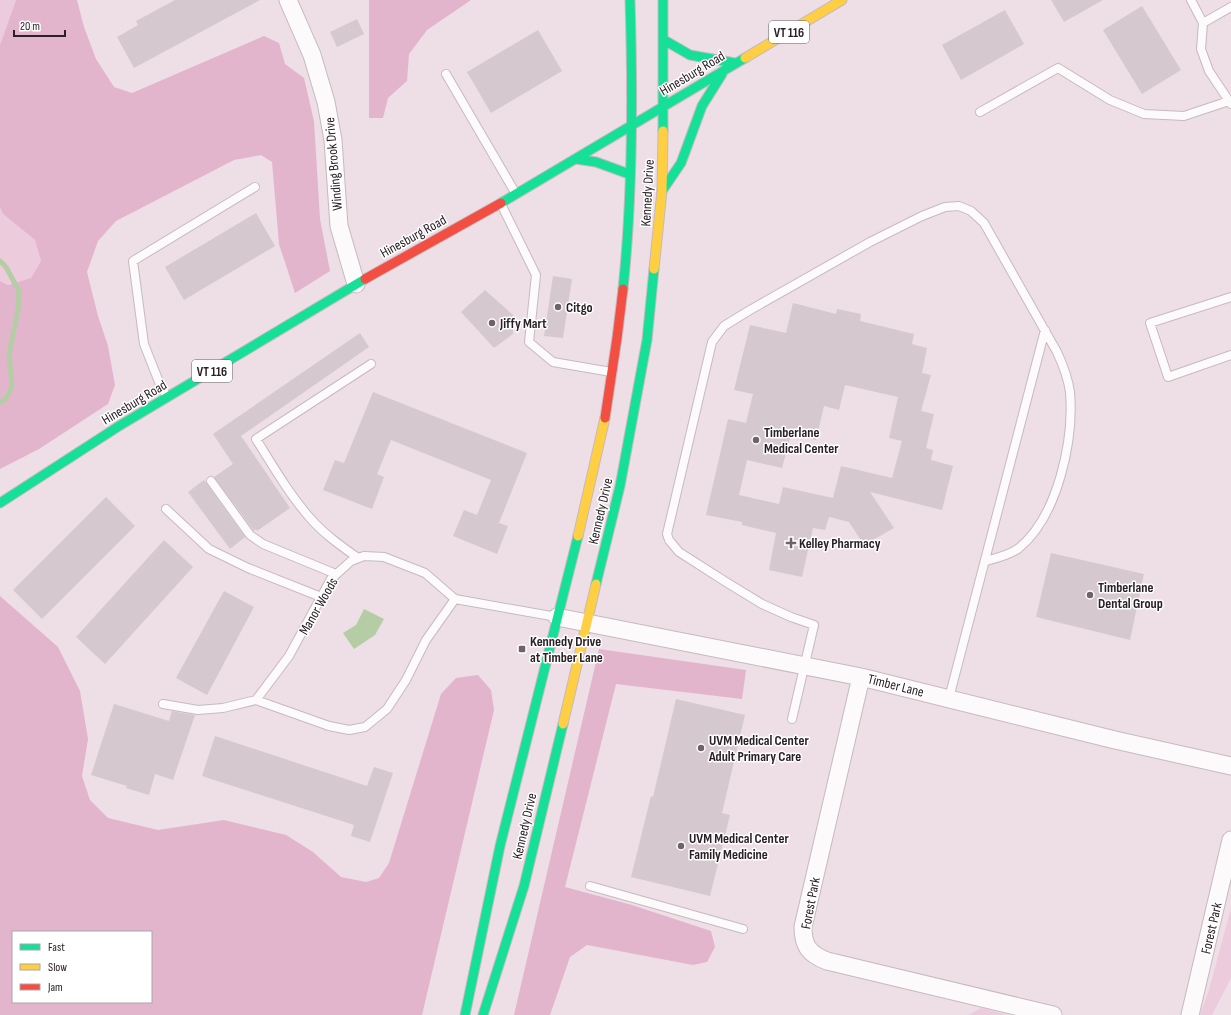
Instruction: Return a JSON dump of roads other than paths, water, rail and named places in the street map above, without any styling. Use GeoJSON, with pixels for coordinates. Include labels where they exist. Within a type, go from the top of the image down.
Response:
{"type":"FeatureCollection","features":[{"type":"Feature","properties":{"kind":"main road","name":"Kennedy Drive"},"geometry":{"type":"LineString","coordinates":[[465,1015],[492,879],[557,617],[571,572],[599,448],[612,372],[623,282],[629,174],[632,53],[630,0]]}},
{"type":"Feature","properties":{"kind":"main road","name":"Kennedy Drive"},"geometry":{"type":"LineString","coordinates":[[483,1015],[524,886],[620,486],[648,340],[662,191],[664,106],[663,0]]}},
{"type":"Feature","properties":{"kind":"main road","name":"Hinesburg Road"},"geometry":{"type":"LineString","coordinates":[[0,503],[43,474],[356,284],[516,195],[842,0]]}},
{"type":"Feature","properties":{"kind":"main road"},"geometry":{"type":"LineString","coordinates":[[664,40],[687,55],[700,59],[735,63]]}},
{"type":"Feature","properties":{"kind":"main road"},"geometry":{"type":"LineString","coordinates":[[662,191],[681,163],[702,106],[726,69]]}},
{"type":"Feature","properties":{"kind":"main road"},"geometry":{"type":"LineString","coordinates":[[576,159],[596,162],[629,174]]}},
{"type":"Feature","properties":{"kind":"street","name":"Winding Brook Drive"},"geometry":{"type":"LineString","coordinates":[[288,0],[312,55],[326,102],[333,140],[339,226],[356,284]]}},
{"type":"Feature","properties":{"kind":"street","name":"Timber Lane"},"geometry":{"type":"LineString","coordinates":[[557,617],[861,677],[1115,740],[1231,766]]}},
{"type":"Feature","properties":{"kind":"street","name":"Forest Park"},"geometry":{"type":"LineString","coordinates":[[861,677],[803,928],[807,949],[812,954],[826,961],[1053,1015]]}},
{"type":"Feature","properties":{"kind":"street","name":"Forest Park"},"geometry":{"type":"LineString","coordinates":[[1190,1015],[1231,840]]}},
{"type":"Feature","properties":{"kind":"lane"},"geometry":{"type":"LineString","coordinates":[[980,112],[1058,68],[1110,100],[1144,114],[1184,116],[1230,103],[1210,71],[1202,49],[1203,23],[1191,0]]}},
{"type":"Feature","properties":{"kind":"lane"},"geometry":{"type":"LineString","coordinates":[[1203,23],[1231,7]]}},
{"type":"Feature","properties":{"kind":"lane"},"geometry":{"type":"LineString","coordinates":[[446,74],[516,195]]}},
{"type":"Feature","properties":{"kind":"lane"},"geometry":{"type":"LineString","coordinates":[[168,398],[159,382],[144,344],[134,261],[255,187]]}},
{"type":"Feature","properties":{"kind":"lane"},"geometry":{"type":"LineString","coordinates":[[500,204],[536,276],[529,342],[553,362],[612,372]]}},
{"type":"Feature","properties":{"kind":"lane"},"geometry":{"type":"LineString","coordinates":[[792,719],[814,625],[762,604],[726,582],[679,552],[669,540],[667,534],[712,342],[724,326],[750,310],[875,239],[945,207],[959,206],[972,212],[984,223],[1045,330],[1064,367],[1070,391],[1069,431],[1060,473],[1049,510],[1030,538],[1019,548],[1006,556],[986,561]]}},
{"type":"Feature","properties":{"kind":"lane"},"geometry":{"type":"LineString","coordinates":[[1231,297],[1150,323],[1168,377],[1231,355]]}},
{"type":"Feature","properties":{"kind":"lane"},"geometry":{"type":"LineString","coordinates":[[949,698],[986,561],[1045,330]]}},
{"type":"Feature","properties":{"kind":"lane"},"geometry":{"type":"LineString","coordinates":[[371,364],[256,439],[295,500],[329,537],[358,558],[364,556],[384,557],[425,573],[456,599],[557,617]]}},
{"type":"Feature","properties":{"kind":"lane"},"geometry":{"type":"LineString","coordinates":[[211,481],[250,535],[263,544],[336,574]]}},
{"type":"Feature","properties":{"kind":"lane"},"geometry":{"type":"LineString","coordinates":[[166,509],[209,549],[248,568],[321,597]]}},
{"type":"Feature","properties":{"kind":"lane","name":"Manor Woods"},"geometry":{"type":"LineString","coordinates":[[256,700],[289,656],[331,579],[351,561],[358,558]]}},
{"type":"Feature","properties":{"kind":"lane"},"geometry":{"type":"LineString","coordinates":[[163,704],[198,710],[223,708],[256,700],[329,726],[349,730],[365,727],[387,710],[406,680],[426,640],[456,599]]}},
{"type":"Feature","properties":{"kind":"lane"},"geometry":{"type":"LineString","coordinates":[[590,886],[743,929]]}},
{"type":"Feature","properties":{"kind":"waterway"},"geometry":{"type":"LineString","coordinates":[[0,261],[6,267],[19,291],[18,310],[9,354],[12,386],[6,399],[0,402]]}},
{"type":"Feature","properties":{"kind":"place","name":"Citgo"},"geometry":{"type":"Point","coordinates":[558,307]}},
{"type":"Feature","properties":{"kind":"place","name":"Jiffy Mart"},"geometry":{"type":"Point","coordinates":[492,323]}},
{"type":"Feature","properties":{"kind":"place","name":"Timberlane Medical Center"},"geometry":{"type":"Point","coordinates":[756,440]}},
{"type":"Feature","properties":{"kind":"place","name":"Kelley Pharmacy"},"geometry":{"type":"Point","coordinates":[791,543]}},
{"type":"Feature","properties":{"kind":"place","name":"Timberlane Dental Group"},"geometry":{"type":"Point","coordinates":[1090,595]}},
{"type":"Feature","properties":{"kind":"place","name":"Kennedy Drive at Timber Lane"},"geometry":{"type":"Point","coordinates":[522,649]}},
{"type":"Feature","properties":{"kind":"place","name":"UVM Medical Center Adult Primary Care"},"geometry":{"type":"Point","coordinates":[701,748]}},
{"type":"Feature","properties":{"kind":"place","name":"UVM Medical Center Family Medicine"},"geometry":{"type":"Point","coordinates":[681,846]}}]}
